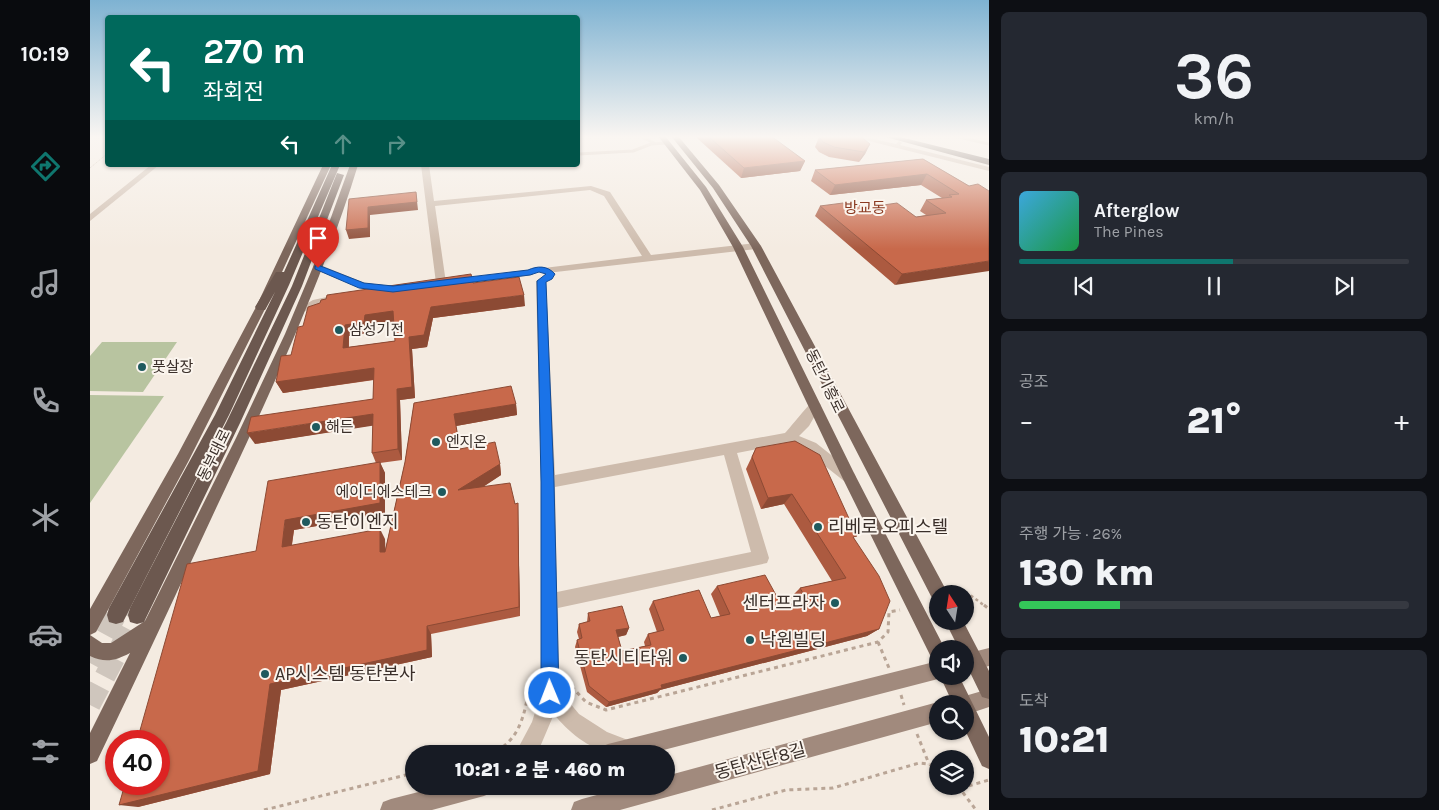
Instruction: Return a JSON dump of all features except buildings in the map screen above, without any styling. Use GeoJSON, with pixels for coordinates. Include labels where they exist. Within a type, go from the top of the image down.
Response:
{"type":"FeatureCollection","features":[{"type":"Feature","properties":{"kind":"highway","name":"동부대로"},"geometry":{"type":"LineString","coordinates":[[143,621],[297,286],[330,192],[334,174]]}},
{"type":"Feature","properties":{"kind":"highway","name":"동부대로"},"geometry":{"type":"LineString","coordinates":[[116,615],[222,415],[339,174]]}},
{"type":"Feature","properties":{"kind":"highway"},"geometry":{"type":"LineString","coordinates":[[261,307],[282,270],[302,226],[330,192]]}},
{"type":"Feature","properties":{"kind":"highway"},"geometry":{"type":"LineString","coordinates":[[330,192],[335,222]]}},
{"type":"Feature","properties":{"kind":"main road","name":"동부대로"},"geometry":{"type":"LineString","coordinates":[[90,638],[94,620],[183,458],[261,307],[323,174]]}},
{"type":"Feature","properties":{"kind":"main road","name":"동부대로"},"geometry":{"type":"LineString","coordinates":[[90,754],[143,621],[243,438],[318,268],[351,174]]}},
{"type":"Feature","properties":{"kind":"main road","name":"동탄기흥로"},"geometry":{"type":"LineString","coordinates":[[691,174],[703,189],[738,247],[932,640]]}},
{"type":"Feature","properties":{"kind":"main road","name":"동탄기흥로"},"geometry":{"type":"LineString","coordinates":[[700,174],[722,194],[756,246],[934,585]]}},
{"type":"Feature","properties":{"kind":"main road"},"geometry":{"type":"LineString","coordinates":[[90,644],[93,649],[103,652],[114,652],[126,646],[143,621]]}},
{"type":"Feature","properties":{"kind":"main road"},"geometry":{"type":"LineString","coordinates":[[959,630],[976,660],[989,690]]}},
{"type":"Feature","properties":{"kind":"main road"},"geometry":{"type":"LineString","coordinates":[[641,745],[929,672]]}},
{"type":"Feature","properties":{"kind":"main road"},"geometry":{"type":"LineString","coordinates":[[974,702],[989,698]]}},
{"type":"Feature","properties":{"kind":"main road","name":"동탄산단8길"},"geometry":{"type":"LineString","coordinates":[[588,809],[929,715]]}},
{"type":"Feature","properties":{"kind":"main road"},"geometry":{"type":"LineString","coordinates":[[974,727],[989,759]]}},
{"type":"Feature","properties":{"kind":"main road"},"geometry":{"type":"LineString","coordinates":[[391,810],[449,795]]}},
{"type":"Feature","properties":{"kind":"street"},"geometry":{"type":"LineString","coordinates":[[90,218],[143,174]]}},
{"type":"Feature","properties":{"kind":"street"},"geometry":{"type":"LineString","coordinates":[[426,174],[436,284],[539,275],[648,258],[756,246]]}},
{"type":"Feature","properties":{"kind":"street"},"geometry":{"type":"LineString","coordinates":[[430,204],[591,188],[600,190],[607,194],[648,258]]}},
{"type":"Feature","properties":{"kind":"street"},"geometry":{"type":"LineString","coordinates":[[300,310],[317,302],[398,288],[362,286],[318,268]]}},
{"type":"Feature","properties":{"kind":"street"},"geometry":{"type":"LineString","coordinates":[[531,745],[544,718],[550,693],[548,482],[539,275]]}},
{"type":"Feature","properties":{"kind":"street"},"geometry":{"type":"LineString","coordinates":[[789,438],[804,422],[815,406]]}},
{"type":"Feature","properties":{"kind":"street"},"geometry":{"type":"LineString","coordinates":[[548,482],[789,438],[811,447],[850,477]]}},
{"type":"Feature","properties":{"kind":"street"},"geometry":{"type":"LineString","coordinates":[[548,602],[761,558],[729,449]]}},
{"type":"Feature","properties":{"kind":"street"},"geometry":{"type":"LineString","coordinates":[[550,693],[572,721],[609,745]]}},
{"type":"Feature","properties":{"kind":"path"},"geometry":{"type":"LineString","coordinates":[[974,598],[989,609]]}},
{"type":"Feature","properties":{"kind":"path"},"geometry":{"type":"LineString","coordinates":[[572,686],[579,697],[590,706],[606,710],[878,642],[888,632],[889,612]]}},
{"type":"Feature","properties":{"kind":"path"},"geometry":{"type":"LineString","coordinates":[[712,810],[786,790],[833,788],[918,763],[929,764],[878,642]]}},
{"type":"Feature","properties":{"kind":"path"},"geometry":{"type":"LineString","coordinates":[[506,745],[510,743],[524,719],[527,700]]}},
{"type":"Feature","properties":{"kind":"path"},"geometry":{"type":"LineString","coordinates":[[264,810],[405,774]]}},
{"type":"Feature","properties":{"kind":"path"},"geometry":{"type":"LineString","coordinates":[[974,784],[989,780]]}},
{"type":"Feature","properties":{"kind":"path"},"geometry":{"type":"LineString","coordinates":[[966,795],[976,810]]}},
{"type":"Feature","properties":{"kind":"green space"},"geometry":{"type":"Polygon","coordinates":[[[102,342],[177,342],[143,392],[90,391],[90,356],[102,342]]]}},
{"type":"Feature","properties":{"kind":"green space"},"geometry":{"type":"Polygon","coordinates":[[[90,395],[164,396],[90,503],[90,395]]]}},
{"type":"Feature","properties":{"kind":"tunnel"},"geometry":{"type":"LineString","coordinates":[[90,663],[116,615]]}},
{"type":"Feature","properties":{"kind":"tunnel"},"geometry":{"type":"LineString","coordinates":[[90,705],[137,615]]}},
{"type":"Feature","properties":{"kind":"place","name":"삼성기전"},"geometry":{"type":"Point","coordinates":[339,330]}},
{"type":"Feature","properties":{"kind":"place","name":"풋살장"},"geometry":{"type":"Point","coordinates":[142,367]}},
{"type":"Feature","properties":{"kind":"place","name":"해든"},"geometry":{"type":"Point","coordinates":[316,427]}},
{"type":"Feature","properties":{"kind":"place","name":"엔지온"},"geometry":{"type":"Point","coordinates":[436,442]}},
{"type":"Feature","properties":{"kind":"place","name":"에이디에스테크"},"geometry":{"type":"Point","coordinates":[442,492]}},
{"type":"Feature","properties":{"kind":"place","name":"동탄이엔지"},"geometry":{"type":"Point","coordinates":[306,522]}},
{"type":"Feature","properties":{"kind":"place","name":"리베로 오피스텔"},"geometry":{"type":"Point","coordinates":[818,527]}},
{"type":"Feature","properties":{"kind":"place","name":"센터프라자"},"geometry":{"type":"Point","coordinates":[835,603]}},
{"type":"Feature","properties":{"kind":"place","name":"낙원빌딩"},"geometry":{"type":"Point","coordinates":[750,640]}},
{"type":"Feature","properties":{"kind":"place","name":"동탄시티타워"},"geometry":{"type":"Point","coordinates":[683,658]}},
{"type":"Feature","properties":{"kind":"place","name":"AP시스템 동탄본사"},"geometry":{"type":"Point","coordinates":[265,674]}},
{"type":"Feature","properties":{"kind":"district","name":"방교동"},"geometry":{"type":"Point","coordinates":[865,208]}},
{"type":"Feature","properties":{"kind":"route"},"geometry":{"type":"LineString","coordinates":[[318,268],[362,286],[393,289],[530,273],[538,269],[547,270],[550,274],[549,278],[541,281],[548,482],[550,693]]}}]}
